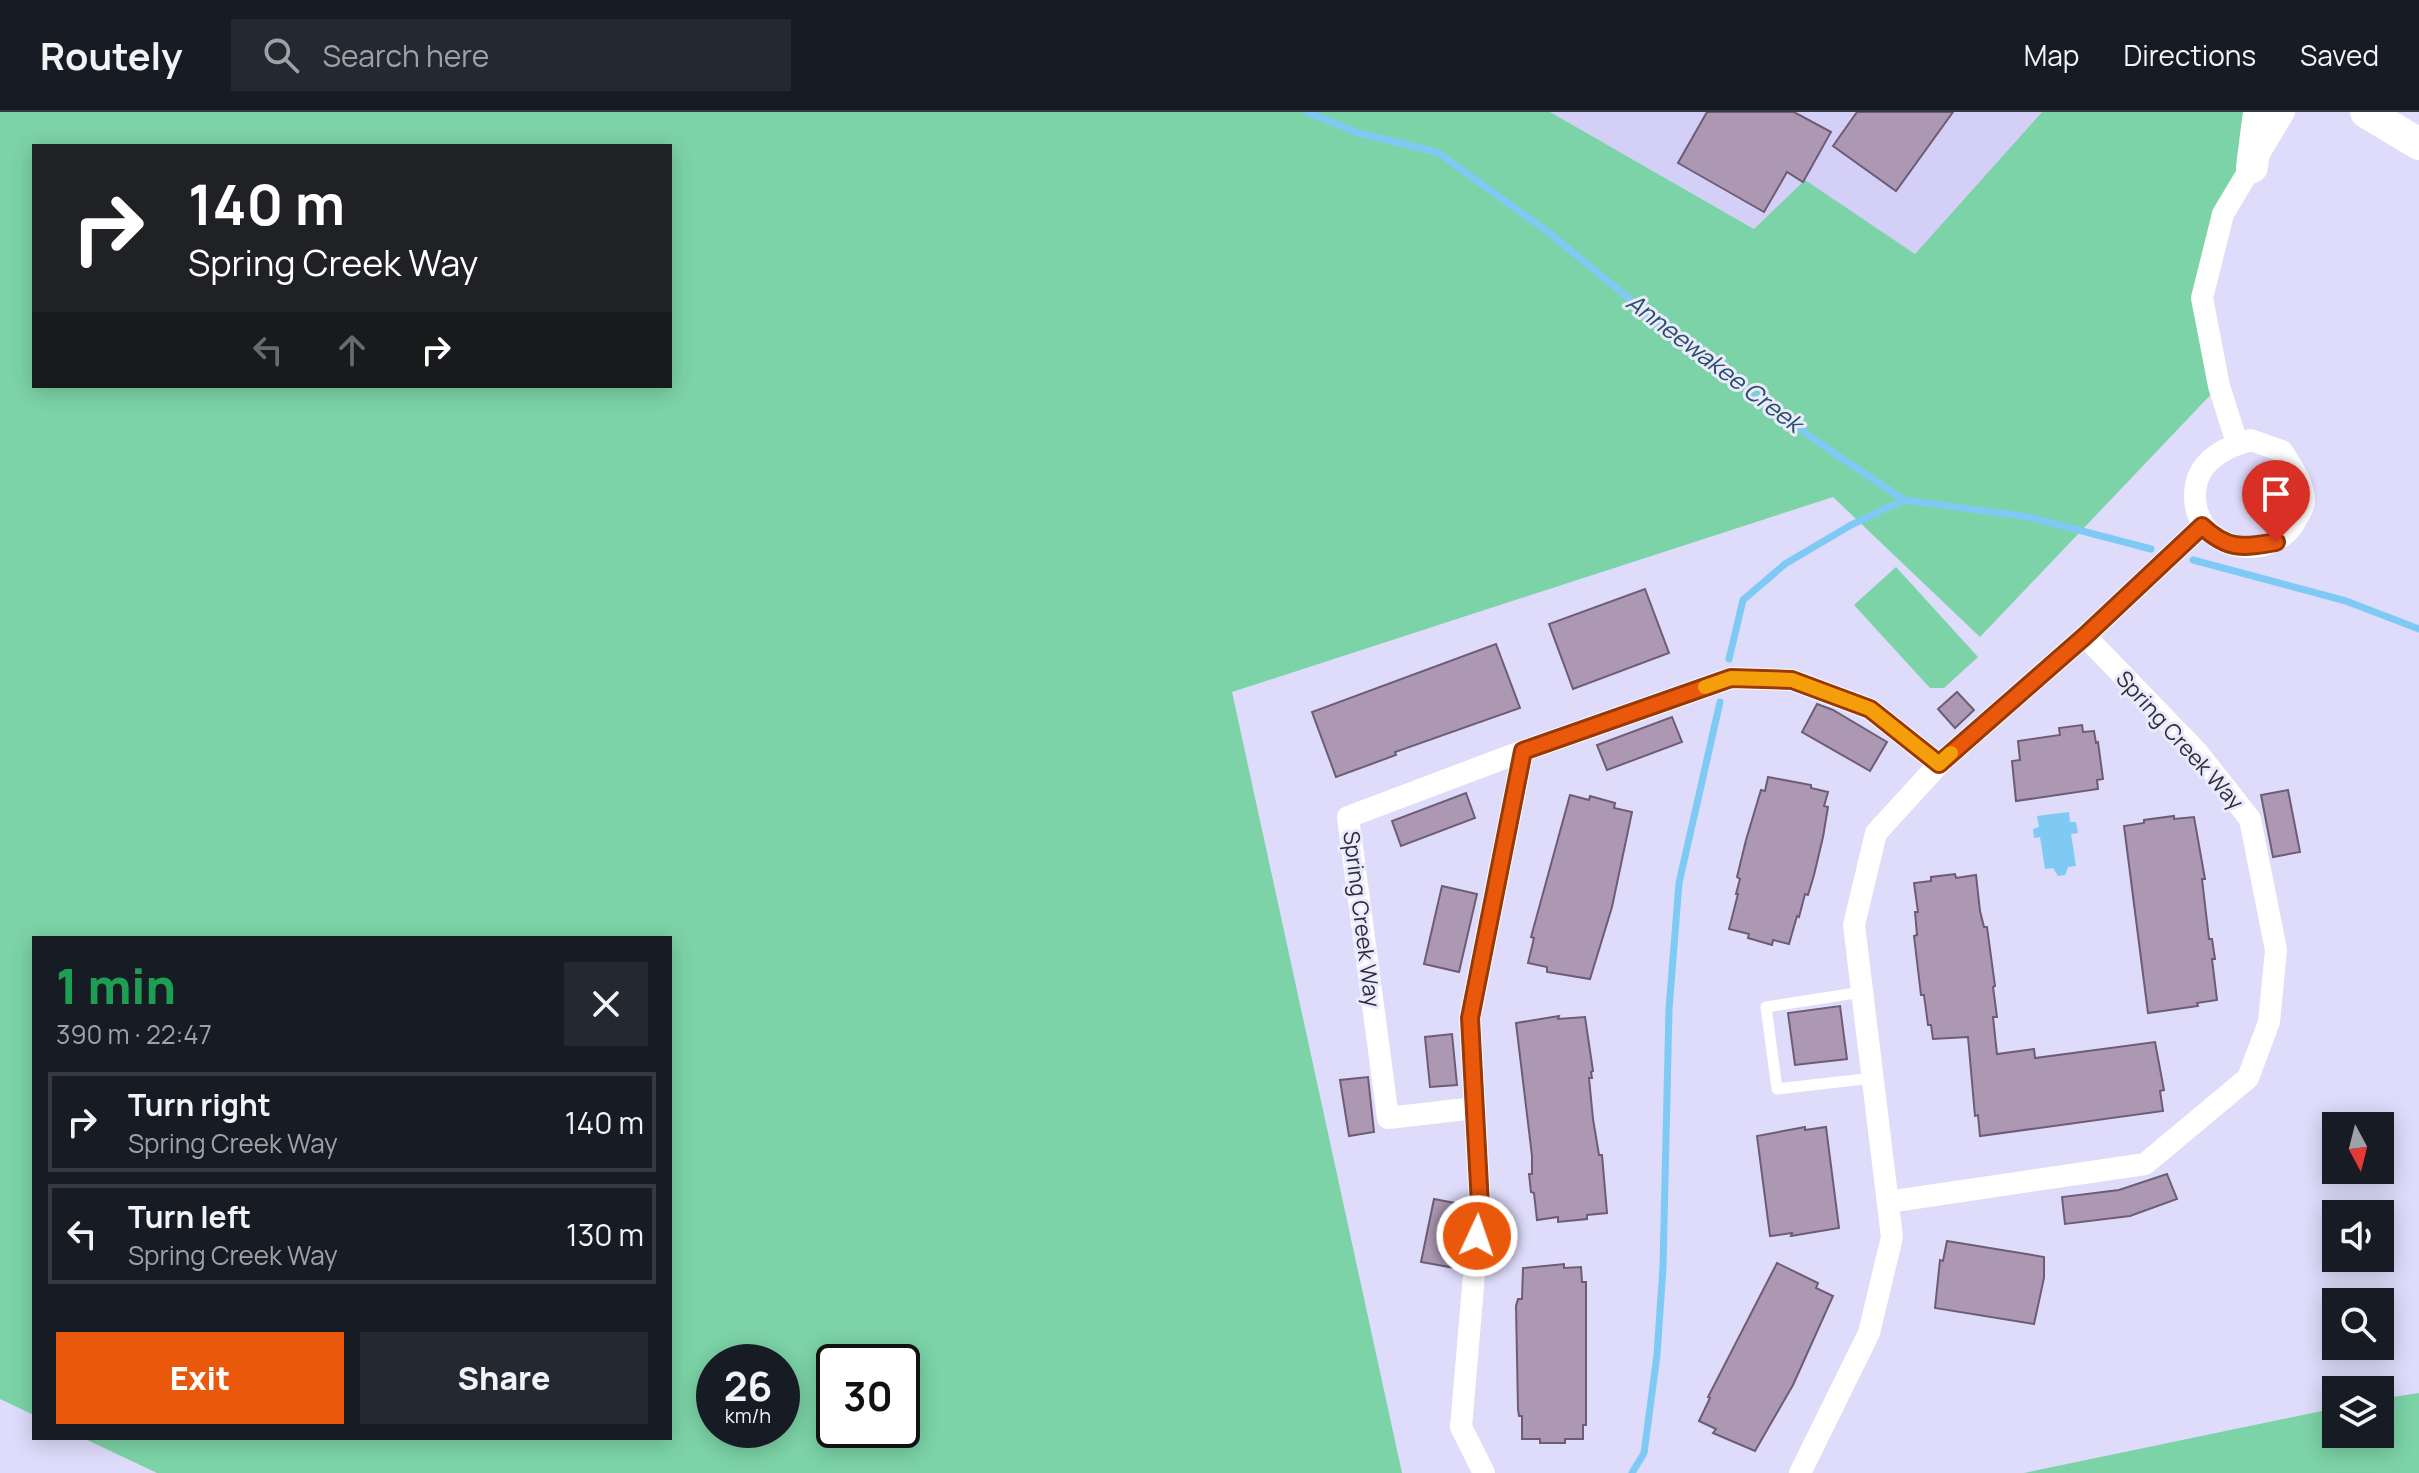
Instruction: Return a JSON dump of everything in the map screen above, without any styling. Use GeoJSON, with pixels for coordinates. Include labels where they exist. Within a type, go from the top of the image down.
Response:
{"type":"FeatureCollection","features":[{"type":"Feature","properties":{"kind":"main road"},"geometry":{"type":"LineString","coordinates":[[2252,167],[2259,112]]}},
{"type":"Feature","properties":{"kind":"main road"},"geometry":{"type":"LineString","coordinates":[[2366,112],[2419,144]]}},
{"type":"Feature","properties":{"kind":"street"},"geometry":{"type":"LineString","coordinates":[[2237,443],[2219,386],[2202,298],[2223,214],[2284,112]]}},
{"type":"Feature","properties":{"kind":"street"},"geometry":{"type":"LineString","coordinates":[[2251,440],[2282,451],[2300,480],[2304,504],[2294,526],[2276,542],[2250,547],[2218,541],[2202,526],[2195,504],[2197,482],[2209,460],[2237,443],[2251,440]]}},
{"type":"Feature","properties":{"kind":"street"},"geometry":{"type":"LineString","coordinates":[[1800,1473],[1869,1333],[1892,1237],[1854,925],[1876,833],[1939,764],[2085,636],[2202,526]]}},
{"type":"Feature","properties":{"kind":"street","name":"Spring Creek Way"},"geometry":{"type":"LineString","coordinates":[[1888,1202],[2145,1164],[2248,1078],[2269,1022],[2276,950],[2250,819],[2198,753],[2085,636]]}},
{"type":"Feature","properties":{"kind":"street","name":"Spring Creek Way"},"geometry":{"type":"LineString","coordinates":[[1475,1108],[1388,1118],[1348,817],[1731,678],[1792,680],[1870,709],[1939,764]]}},
{"type":"Feature","properties":{"kind":"street"},"geometry":{"type":"LineString","coordinates":[[1484,1473],[1461,1427],[1480,1205],[1470,1018],[1523,751]]}},
{"type":"Feature","properties":{"kind":"lane"},"geometry":{"type":"LineString","coordinates":[[1862,992],[1766,1007],[1777,1089],[1873,1078]]}},
{"type":"Feature","properties":{"kind":"shaded area"},"geometry":{"type":"Polygon","coordinates":[[[1550,112],[2042,112],[1915,254],[1805,181],[1755,229],[1550,112]]]}},
{"type":"Feature","properties":{"kind":"green space"},"geometry":{"type":"Polygon","coordinates":[[[0,112],[1550,112],[1754,229],[1805,180],[1915,254],[2042,112],[2259,112],[2202,298],[2219,386],[1980,637],[1833,497],[1232,692],[1402,1473],[157,1473],[87,1440],[672,1440],[672,936],[32,936],[32,1414],[0,1399],[0,112]]]}},
{"type":"Feature","properties":{"kind":"green space"},"geometry":{"type":"Polygon","coordinates":[[[1896,567],[1978,657],[1944,688],[1930,688],[1854,605],[1896,567]]]}},
{"type":"Feature","properties":{"kind":"green space"},"geometry":{"type":"Polygon","coordinates":[[[2419,1393],[2419,1473],[2024,1473],[2322,1411],[2322,1448],[2394,1448],[2394,1397],[2419,1393]]]}},
{"type":"Feature","properties":{"kind":"water"},"geometry":{"type":"Polygon","coordinates":[[[2069,812],[2070,822],[2076,822],[2078,833],[2071,834],[2076,866],[2068,867],[2065,875],[2058,876],[2053,868],[2045,869],[2040,837],[2034,838],[2033,829],[2039,827],[2037,816],[2069,812]]]}},
{"type":"Feature","properties":{"kind":"building"},"geometry":{"type":"Polygon","coordinates":[[[1707,112],[1794,112],[1831,132],[1803,182],[1787,172],[1764,212],[1678,163],[1707,112]]]}},
{"type":"Feature","properties":{"kind":"building"},"geometry":{"type":"Polygon","coordinates":[[[1857,112],[1953,112],[1896,191],[1833,146],[1857,112]]]}},
{"type":"Feature","properties":{"kind":"building"},"geometry":{"type":"Polygon","coordinates":[[[1645,589],[1669,653],[1573,689],[1549,624],[1645,589]]]}},
{"type":"Feature","properties":{"kind":"building"},"geometry":{"type":"Polygon","coordinates":[[[1496,644],[1520,708],[1395,752],[1396,755],[1336,777],[1312,712],[1496,644]]]}},
{"type":"Feature","properties":{"kind":"building"},"geometry":{"type":"Polygon","coordinates":[[[1957,692],[1974,710],[1955,728],[1938,709],[1957,692]]]}},
{"type":"Feature","properties":{"kind":"building"},"geometry":{"type":"Polygon","coordinates":[[[1817,704],[1887,742],[1870,771],[1802,732],[1817,704]]]}},
{"type":"Feature","properties":{"kind":"building"},"geometry":{"type":"Polygon","coordinates":[[[1672,717],[1682,742],[1607,770],[1597,745],[1672,717]]]}},
{"type":"Feature","properties":{"kind":"building"},"geometry":{"type":"Polygon","coordinates":[[[2082,725],[2083,732],[2094,731],[2098,742],[2103,779],[2097,780],[2098,789],[2016,801],[2012,761],[2020,760],[2018,741],[2060,735],[2059,728],[2082,725]]]}},
{"type":"Feature","properties":{"kind":"building"},"geometry":{"type":"Polygon","coordinates":[[[1768,777],[1811,785],[1811,788],[1828,792],[1824,806],[1828,807],[1823,837],[1814,875],[1789,944],[1773,940],[1772,945],[1729,929],[1746,840],[1768,777]]]}},
{"type":"Feature","properties":{"kind":"building"},"geometry":{"type":"Polygon","coordinates":[[[2288,790],[2300,852],[2273,857],[2261,795],[2288,790]]]}},
{"type":"Feature","properties":{"kind":"building"},"geometry":{"type":"Polygon","coordinates":[[[1466,793],[1475,818],[1401,846],[1392,821],[1466,793]]]}},
{"type":"Feature","properties":{"kind":"building"},"geometry":{"type":"Polygon","coordinates":[[[1570,795],[1589,800],[1590,796],[1615,803],[1614,808],[1632,812],[1612,907],[1590,979],[1547,972],[1547,967],[1528,963],[1534,938],[1531,937],[1570,795]]]}},
{"type":"Feature","properties":{"kind":"building"},"geometry":{"type":"Polygon","coordinates":[[[2174,816],[2174,819],[2194,817],[2205,879],[2202,879],[2209,939],[2212,939],[2215,959],[2212,959],[2217,1000],[2148,1013],[2124,826],[2174,816]]]}},
{"type":"Feature","properties":{"kind":"building"},"geometry":{"type":"Polygon","coordinates":[[[1955,874],[1956,878],[1976,875],[1995,986],[1997,1017],[1993,1017],[1997,1054],[2034,1049],[2035,1058],[2155,1042],[2164,1090],[2160,1091],[2163,1111],[1980,1136],[1978,1115],[1975,1116],[1968,1037],[1933,1039],[1924,995],[1921,995],[1914,936],[1917,935],[1915,912],[1918,912],[1914,883],[1955,874]]]}},
{"type":"Feature","properties":{"kind":"building"},"geometry":{"type":"Polygon","coordinates":[[[1442,886],[1477,894],[1459,972],[1424,964],[1442,886]]]}},
{"type":"Feature","properties":{"kind":"building"},"geometry":{"type":"Polygon","coordinates":[[[1840,1006],[1847,1059],[1795,1065],[1788,1013],[1840,1006]]]}},
{"type":"Feature","properties":{"kind":"building"},"geometry":{"type":"Polygon","coordinates":[[[1559,1016],[1558,1019],[1585,1017],[1593,1071],[1592,1078],[1589,1078],[1593,1119],[1599,1155],[1602,1155],[1607,1213],[1558,1222],[1558,1217],[1537,1220],[1534,1193],[1531,1192],[1529,1174],[1532,1174],[1532,1156],[1516,1023],[1559,1016]]]}},
{"type":"Feature","properties":{"kind":"building"},"geometry":{"type":"Polygon","coordinates":[[[1452,1034],[1457,1085],[1430,1087],[1425,1037],[1452,1034]]]}},
{"type":"Feature","properties":{"kind":"building"},"geometry":{"type":"Polygon","coordinates":[[[1368,1077],[1374,1132],[1349,1136],[1340,1080],[1368,1077]]]}},
{"type":"Feature","properties":{"kind":"building"},"geometry":{"type":"Polygon","coordinates":[[[1805,1127],[1805,1130],[1826,1127],[1839,1228],[1791,1236],[1792,1233],[1770,1236],[1757,1136],[1805,1127]]]}},
{"type":"Feature","properties":{"kind":"building"},"geometry":{"type":"Polygon","coordinates":[[[2167,1174],[2177,1199],[2130,1216],[2065,1224],[2062,1197],[2119,1190],[2167,1174]]]}},
{"type":"Feature","properties":{"kind":"building"},"geometry":{"type":"Polygon","coordinates":[[[1434,1199],[1466,1205],[1455,1268],[1421,1262],[1434,1199]]]}},
{"type":"Feature","properties":{"kind":"building"},"geometry":{"type":"Polygon","coordinates":[[[1947,1241],[2044,1257],[2044,1278],[2034,1324],[1935,1308],[1940,1260],[1943,1261],[1947,1241]]]}},
{"type":"Feature","properties":{"kind":"building"},"geometry":{"type":"Polygon","coordinates":[[[1777,1263],[1818,1283],[1816,1288],[1833,1296],[1793,1385],[1755,1451],[1713,1433],[1716,1429],[1699,1421],[1708,1397],[1777,1263]]]}},
{"type":"Feature","properties":{"kind":"building"},"geometry":{"type":"Polygon","coordinates":[[[1564,1264],[1564,1268],[1581,1267],[1582,1282],[1586,1282],[1586,1425],[1583,1425],[1583,1439],[1540,1443],[1540,1439],[1522,1439],[1522,1416],[1519,1416],[1518,1409],[1516,1306],[1518,1299],[1522,1299],[1523,1268],[1564,1264]]]}},
{"type":"Feature","properties":{"kind":"waterway","name":"Anneewakee Creek"},"geometry":{"type":"LineString","coordinates":[[1307,112],[1358,133],[1437,152],[1548,232],[1688,347],[1904,500],[2029,517],[2151,549]]}},
{"type":"Feature","properties":{"kind":"waterway"},"geometry":{"type":"LineString","coordinates":[[1729,659],[1743,600],[1785,564],[1851,525],[1904,500]]}},
{"type":"Feature","properties":{"kind":"waterway","name":"Anneewakee Creek"},"geometry":{"type":"LineString","coordinates":[[2193,560],[2346,601],[2419,629]]}},
{"type":"Feature","properties":{"kind":"waterway"},"geometry":{"type":"LineString","coordinates":[[1632,1473],[1644,1453],[1657,1355],[1663,1267],[1669,1009],[1679,883],[1720,702]]}},
{"type":"Feature","properties":{"kind":"slow traffic"},"geometry":{"type":"LineString","coordinates":[[1705,687],[1731,678],[1792,680],[1870,709],[1939,764],[1951,753]]}},
{"type":"Feature","properties":{"kind":"route"},"geometry":{"type":"LineString","coordinates":[[1477,1236],[1480,1205],[1470,1018],[1523,751],[1731,678],[1792,680],[1870,709],[1939,764],[2085,636],[2202,526],[2218,541],[2250,547],[2276,542]]}}]}
